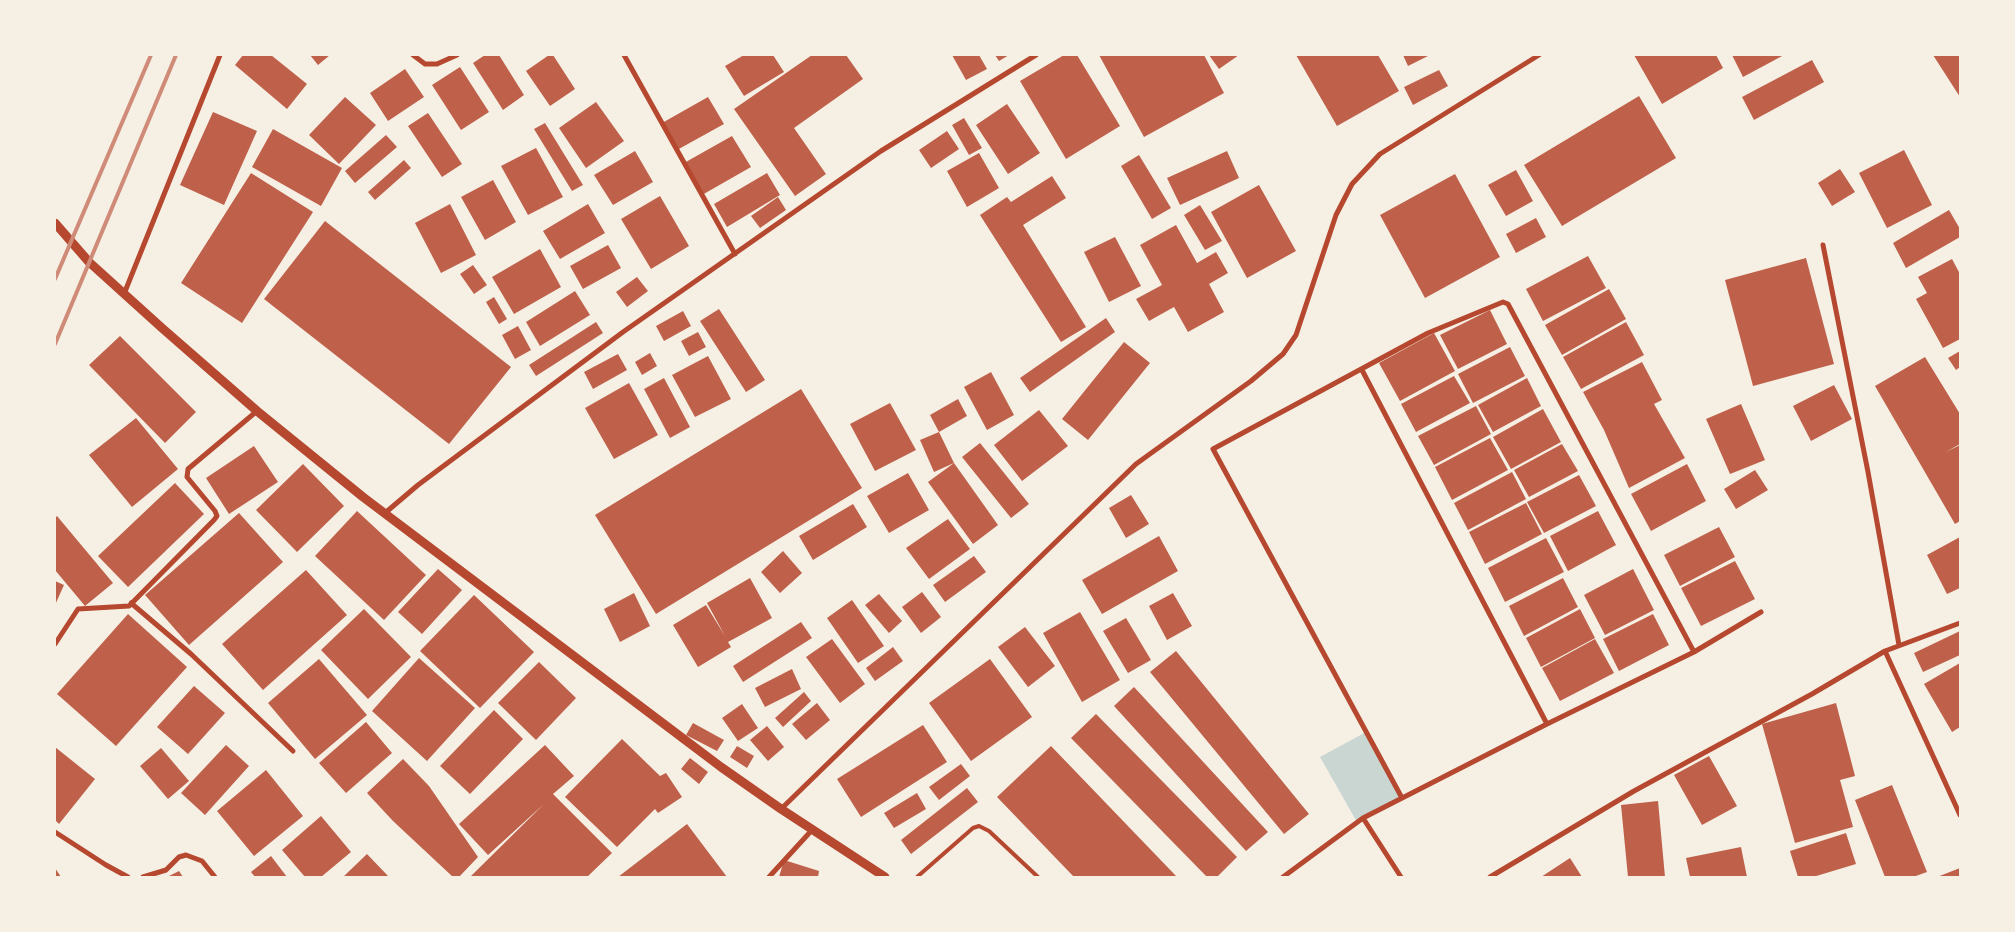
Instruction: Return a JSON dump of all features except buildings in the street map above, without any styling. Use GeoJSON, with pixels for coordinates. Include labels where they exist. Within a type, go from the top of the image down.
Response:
{"type":"FeatureCollection","features":[{"type":"Feature","properties":{"kind":"street"},"geometry":{"type":"LineString","coordinates":[[124,294],[220,55]]}},
{"type":"Feature","properties":{"kind":"street"},"geometry":{"type":"LineString","coordinates":[[413,55],[425,64],[437,64],[458,55]]}},
{"type":"Feature","properties":{"kind":"street"},"geometry":{"type":"LineString","coordinates":[[624,55],[734,254]]}},
{"type":"Feature","properties":{"kind":"street"},"geometry":{"type":"LineString","coordinates":[[385,514],[418,485],[623,332],[881,151],[1036,55]]}},
{"type":"Feature","properties":{"kind":"street"},"geometry":{"type":"LineString","coordinates":[[781,809],[1136,464],[1251,381],[1283,354],[1296,335],[1336,215],[1352,184],[1380,154],[1539,55]]}},
{"type":"Feature","properties":{"kind":"street"},"geometry":{"type":"LineString","coordinates":[[55,223],[89,262],[124,294],[257,410],[385,514],[721,767],[812,830],[885,877]]}},
{"type":"Feature","properties":{"kind":"street"},"geometry":{"type":"LineString","coordinates":[[1823,245],[1868,472],[1899,644]]}},
{"type":"Feature","properties":{"kind":"street"},"geometry":{"type":"LineString","coordinates":[[1402,798],[1213,449],[1428,333],[1503,302],[1508,304],[1694,652]]}},
{"type":"Feature","properties":{"kind":"street"},"geometry":{"type":"LineString","coordinates":[[1362,370],[1547,724]]}},
{"type":"Feature","properties":{"kind":"street"},"geometry":{"type":"LineString","coordinates":[[55,644],[78,609],[126,607],[217,516],[215,510],[187,477],[188,469],[257,410]]}},
{"type":"Feature","properties":{"kind":"street"},"geometry":{"type":"LineString","coordinates":[[131,603],[191,654],[293,750]]}},
{"type":"Feature","properties":{"kind":"street"},"geometry":{"type":"LineString","coordinates":[[1283,877],[1363,818],[1547,724],[1694,652],[1762,612]]}},
{"type":"Feature","properties":{"kind":"street"},"geometry":{"type":"LineString","coordinates":[[1490,877],[1634,791],[1812,694],[1885,651],[1960,622]]}},
{"type":"Feature","properties":{"kind":"street"},"geometry":{"type":"LineString","coordinates":[[1885,651],[1960,815]]}},
{"type":"Feature","properties":{"kind":"street"},"geometry":{"type":"LineString","coordinates":[[1363,818],[1401,877]]}},
{"type":"Feature","properties":{"kind":"street"},"geometry":{"type":"LineString","coordinates":[[769,877],[812,830]]}},
{"type":"Feature","properties":{"kind":"street"},"geometry":{"type":"LineString","coordinates":[[55,832],[128,877]]}},
{"type":"Feature","properties":{"kind":"street"},"geometry":{"type":"LineString","coordinates":[[143,877],[166,870],[179,857],[186,855],[202,861],[215,877]]}},
{"type":"Feature","properties":{"kind":"lane"},"geometry":{"type":"LineString","coordinates":[[917,877],[973,828],[979,826],[990,831],[1038,877]]}},
{"type":"Feature","properties":{"kind":"shaded area"},"geometry":{"type":"Polygon","coordinates":[[[1368,731],[1402,798],[1357,822],[1320,757],[1368,731]]]}},
{"type":"Feature","properties":{"kind":"railway"},"geometry":{"type":"LineString","coordinates":[[55,279],[151,55]]}},
{"type":"Feature","properties":{"kind":"railway"},"geometry":{"type":"LineString","coordinates":[[55,344],[176,55]]}}]}
